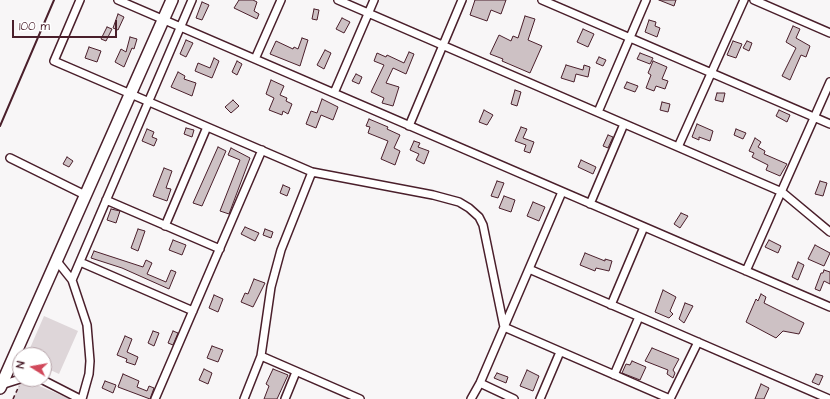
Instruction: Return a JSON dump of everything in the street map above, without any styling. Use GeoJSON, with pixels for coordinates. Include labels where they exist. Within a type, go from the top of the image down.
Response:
{"type":"FeatureCollection","features":[{"type":"Feature","properties":{"kind":"main road"},"geometry":{"type":"LineString","coordinates":[[1,387],[172,0]]}},
{"type":"Feature","properties":{"kind":"street"},"geometry":{"type":"LineString","coordinates":[[80,0],[54,61],[312,172],[433,195],[459,202],[469,208],[479,217],[482,225],[504,327]]}},
{"type":"Feature","properties":{"kind":"street"},"geometry":{"type":"LineString","coordinates":[[118,0],[830,307]]}},
{"type":"Feature","properties":{"kind":"street"},"geometry":{"type":"LineString","coordinates":[[72,280],[192,0]]}},
{"type":"Feature","properties":{"kind":"street"},"geometry":{"type":"LineString","coordinates":[[255,59],[281,0]]}},
{"type":"Feature","properties":{"kind":"street"},"geometry":{"type":"LineString","coordinates":[[338,0],[782,192],[830,232]]}},
{"type":"Feature","properties":{"kind":"street"},"geometry":{"type":"LineString","coordinates":[[334,94],[374,0]]}},
{"type":"Feature","properties":{"kind":"street"},"geometry":{"type":"LineString","coordinates":[[409,126],[462,0]]}},
{"type":"Feature","properties":{"kind":"street"},"geometry":{"type":"LineString","coordinates":[[542,0],[555,3],[630,38],[830,124]]}},
{"type":"Feature","properties":{"kind":"street"},"geometry":{"type":"LineString","coordinates":[[598,112],[646,0]]}},
{"type":"Feature","properties":{"kind":"street"},"geometry":{"type":"LineString","coordinates":[[678,147],[713,74],[744,0]]}},
{"type":"Feature","properties":{"kind":"street"},"geometry":{"type":"LineString","coordinates":[[754,0],[830,33]]}},
{"type":"Feature","properties":{"kind":"street"},"geometry":{"type":"LineString","coordinates":[[746,271],[830,82]]}},
{"type":"Feature","properties":{"kind":"street"},"geometry":{"type":"LineString","coordinates":[[590,204],[624,124]]}},
{"type":"Feature","properties":{"kind":"street"},"geometry":{"type":"LineString","coordinates":[[165,226],[207,127]]}},
{"type":"Feature","properties":{"kind":"street"},"geometry":{"type":"LineString","coordinates":[[155,399],[262,150]]}},
{"type":"Feature","properties":{"kind":"street"},"geometry":{"type":"LineString","coordinates":[[10,158],[85,195]]}},
{"type":"Feature","properties":{"kind":"street"},"geometry":{"type":"LineString","coordinates":[[244,399],[261,356],[271,287],[281,250],[312,172]]}},
{"type":"Feature","properties":{"kind":"street"},"geometry":{"type":"LineString","coordinates":[[471,399],[480,384],[562,192]]}},
{"type":"Feature","properties":{"kind":"street"},"geometry":{"type":"LineString","coordinates":[[106,200],[220,249]]}},
{"type":"Feature","properties":{"kind":"street"},"geometry":{"type":"LineString","coordinates":[[611,305],[644,227]]}},
{"type":"Feature","properties":{"kind":"street"},"geometry":{"type":"LineString","coordinates":[[52,384],[81,399],[89,374],[90,350],[87,326],[72,280],[56,260]]}},
{"type":"Feature","properties":{"kind":"street"},"geometry":{"type":"LineString","coordinates":[[80,262],[193,311]]}},
{"type":"Feature","properties":{"kind":"street"},"geometry":{"type":"LineString","coordinates":[[529,269],[829,399]]}},
{"type":"Feature","properties":{"kind":"street"},"geometry":{"type":"LineString","coordinates":[[614,375],[639,317]]}},
{"type":"Feature","properties":{"kind":"street"},"geometry":{"type":"LineString","coordinates":[[504,327],[670,399],[698,342]]}},
{"type":"Feature","properties":{"kind":"street"},"geometry":{"type":"LineString","coordinates":[[540,399],[560,352]]}},
{"type":"Feature","properties":{"kind":"street"},"geometry":{"type":"LineString","coordinates":[[261,356],[360,399]]}},
{"type":"Feature","properties":{"kind":"street"},"geometry":{"type":"LineString","coordinates":[[285,399],[296,372]]}},
{"type":"Feature","properties":{"kind":"street"},"geometry":{"type":"LineString","coordinates":[[1,387],[12,384]]}},
{"type":"Feature","properties":{"kind":"street"},"geometry":{"type":"LineString","coordinates":[[480,384],[514,399]]}},
{"type":"Feature","properties":{"kind":"path"},"geometry":{"type":"LineString","coordinates":[[13,399],[18,387]]}},
{"type":"Feature","properties":{"kind":"shaded area"},"geometry":{"type":"Polygon","coordinates":[[[44,316],[78,331],[59,374],[52,371],[52,347],[30,347],[44,316]]]}},
{"type":"Feature","properties":{"kind":"shaded area"},"geometry":{"type":"Polygon","coordinates":[[[18,387],[42,387],[70,399],[13,399],[18,387]]]}},
{"type":"Feature","properties":{"kind":"building"},"geometry":{"type":"Polygon","coordinates":[[[239,0],[253,0],[257,2],[254,11],[259,14],[257,19],[234,8],[239,0]]]}},
{"type":"Feature","properties":{"kind":"building"},"geometry":{"type":"Polygon","coordinates":[[[475,0],[506,0],[501,14],[491,10],[487,21],[470,15],[475,0]]]}},
{"type":"Feature","properties":{"kind":"building"},"geometry":{"type":"Polygon","coordinates":[[[659,0],[676,0],[674,6],[659,0]]]}},
{"type":"Feature","properties":{"kind":"building"},"geometry":{"type":"Polygon","coordinates":[[[202,2],[209,5],[202,20],[196,18],[202,2]]]}},
{"type":"Feature","properties":{"kind":"building"},"geometry":{"type":"Polygon","coordinates":[[[314,9],[319,10],[317,20],[312,19],[314,9]]]}},
{"type":"Feature","properties":{"kind":"building"},"geometry":{"type":"Polygon","coordinates":[[[118,14],[124,17],[118,30],[113,28],[118,14]]]}},
{"type":"Feature","properties":{"kind":"building"},"geometry":{"type":"Polygon","coordinates":[[[525,16],[535,19],[528,40],[542,46],[530,73],[490,54],[499,35],[511,41],[513,36],[518,38],[525,16]]]}},
{"type":"Feature","properties":{"kind":"building"},"geometry":{"type":"Polygon","coordinates":[[[342,18],[350,22],[344,33],[336,29],[342,18]]]}},
{"type":"Feature","properties":{"kind":"building"},"geometry":{"type":"Polygon","coordinates":[[[649,20],[656,22],[655,26],[660,28],[657,37],[645,32],[649,20]]]}},
{"type":"Feature","properties":{"kind":"building"},"geometry":{"type":"Polygon","coordinates":[[[793,26],[800,29],[796,38],[810,46],[806,57],[801,55],[790,80],[782,76],[796,48],[786,42],[793,26]]]}},
{"type":"Feature","properties":{"kind":"building"},"geometry":{"type":"Polygon","coordinates":[[[107,27],[112,29],[106,41],[101,39],[107,27]]]}},
{"type":"Feature","properties":{"kind":"building"},"geometry":{"type":"Polygon","coordinates":[[[583,29],[594,34],[588,47],[577,42],[583,29]]]}},
{"type":"Feature","properties":{"kind":"building"},"geometry":{"type":"Polygon","coordinates":[[[130,37],[137,39],[134,49],[132,48],[124,67],[115,62],[121,49],[126,52],[130,37]]]}},
{"type":"Feature","properties":{"kind":"building"},"geometry":{"type":"Polygon","coordinates":[[[302,38],[308,40],[300,66],[270,54],[276,41],[293,49],[294,47],[298,49],[302,38]]]}},
{"type":"Feature","properties":{"kind":"building"},"geometry":{"type":"Polygon","coordinates":[[[186,40],[193,43],[186,57],[180,54],[186,40]]]}},
{"type":"Feature","properties":{"kind":"building"},"geometry":{"type":"Polygon","coordinates":[[[733,41],[742,44],[736,58],[727,55],[733,41]]]}},
{"type":"Feature","properties":{"kind":"building"},"geometry":{"type":"Polygon","coordinates":[[[747,41],[752,43],[749,51],[743,48],[747,41]]]}},
{"type":"Feature","properties":{"kind":"building"},"geometry":{"type":"Polygon","coordinates":[[[89,47],[101,51],[97,62],[85,58],[89,47]]]}},
{"type":"Feature","properties":{"kind":"building"},"geometry":{"type":"Polygon","coordinates":[[[325,50],[331,53],[324,69],[317,65],[325,50]]]}},
{"type":"Feature","properties":{"kind":"building"},"geometry":{"type":"Polygon","coordinates":[[[409,52],[414,54],[406,74],[393,68],[386,83],[399,87],[393,106],[382,103],[384,98],[371,92],[384,65],[374,61],[377,53],[386,57],[387,55],[404,63],[409,52]]]}},
{"type":"Feature","properties":{"kind":"building"},"geometry":{"type":"Polygon","coordinates":[[[640,53],[653,58],[650,64],[637,59],[640,53]]]}},
{"type":"Feature","properties":{"kind":"building"},"geometry":{"type":"Polygon","coordinates":[[[599,57],[606,60],[603,66],[596,63],[599,57]]]}},
{"type":"Feature","properties":{"kind":"building"},"geometry":{"type":"Polygon","coordinates":[[[214,58],[219,61],[212,78],[195,71],[198,63],[210,68],[214,58]]]}},
{"type":"Feature","properties":{"kind":"building"},"geometry":{"type":"Polygon","coordinates":[[[237,61],[242,64],[237,75],[232,72],[237,61]]]}},
{"type":"Feature","properties":{"kind":"building"},"geometry":{"type":"Polygon","coordinates":[[[653,61],[667,67],[662,79],[668,81],[665,89],[656,86],[654,91],[646,88],[651,75],[648,73],[653,61]]]}},
{"type":"Feature","properties":{"kind":"building"},"geometry":{"type":"Polygon","coordinates":[[[566,65],[583,70],[584,65],[590,67],[588,77],[576,74],[574,82],[561,78],[566,65]]]}},
{"type":"Feature","properties":{"kind":"building"},"geometry":{"type":"Polygon","coordinates":[[[178,72],[185,76],[184,79],[196,83],[192,96],[171,87],[178,72]]]}},
{"type":"Feature","properties":{"kind":"building"},"geometry":{"type":"Polygon","coordinates":[[[356,74],[362,77],[359,84],[352,81],[356,74]]]}},
{"type":"Feature","properties":{"kind":"building"},"geometry":{"type":"Polygon","coordinates":[[[271,80],[284,86],[280,95],[287,98],[286,101],[292,104],[288,114],[283,111],[282,115],[269,110],[274,98],[266,94],[271,80]]]}},
{"type":"Feature","properties":{"kind":"building"},"geometry":{"type":"Polygon","coordinates":[[[627,82],[638,86],[635,92],[624,88],[627,82]]]}},
{"type":"Feature","properties":{"kind":"building"},"geometry":{"type":"Polygon","coordinates":[[[515,90],[521,92],[517,106],[511,104],[515,90]]]}},
{"type":"Feature","properties":{"kind":"building"},"geometry":{"type":"Polygon","coordinates":[[[717,93],[725,93],[723,102],[715,100],[717,93]]]}},
{"type":"Feature","properties":{"kind":"building"},"geometry":{"type":"Polygon","coordinates":[[[322,99],[338,107],[333,120],[321,115],[316,128],[306,124],[311,111],[317,113],[322,99]]]}},
{"type":"Feature","properties":{"kind":"building"},"geometry":{"type":"Polygon","coordinates":[[[233,100],[239,106],[231,113],[225,107],[233,100]]]}},
{"type":"Feature","properties":{"kind":"building"},"geometry":{"type":"Polygon","coordinates":[[[662,102],[670,104],[668,112],[660,110],[662,102]]]}},
{"type":"Feature","properties":{"kind":"building"},"geometry":{"type":"Polygon","coordinates":[[[484,110],[493,115],[487,125],[479,122],[484,110]]]}},
{"type":"Feature","properties":{"kind":"building"},"geometry":{"type":"Polygon","coordinates":[[[779,110],[790,115],[787,122],[776,116],[779,110]]]}},
{"type":"Feature","properties":{"kind":"building"},"geometry":{"type":"Polygon","coordinates":[[[369,119],[388,127],[387,129],[400,135],[394,148],[400,151],[395,165],[381,159],[388,141],[368,133],[370,127],[366,126],[369,119]]]}},
{"type":"Feature","properties":{"kind":"building"},"geometry":{"type":"Polygon","coordinates":[[[697,124],[713,131],[710,141],[699,137],[699,140],[692,137],[697,124]]]}},
{"type":"Feature","properties":{"kind":"building"},"geometry":{"type":"Polygon","coordinates":[[[521,127],[527,129],[523,138],[534,142],[530,153],[524,151],[526,145],[515,141],[521,127]]]}},
{"type":"Feature","properties":{"kind":"building"},"geometry":{"type":"Polygon","coordinates":[[[186,128],[194,130],[192,137],[184,134],[186,128]]]}},
{"type":"Feature","properties":{"kind":"building"},"geometry":{"type":"Polygon","coordinates":[[[147,129],[154,132],[152,137],[157,139],[154,146],[142,141],[147,129]]]}},
{"type":"Feature","properties":{"kind":"building"},"geometry":{"type":"Polygon","coordinates":[[[736,129],[746,133],[743,139],[734,135],[736,129]]]}},
{"type":"Feature","properties":{"kind":"building"},"geometry":{"type":"Polygon","coordinates":[[[608,135],[613,137],[608,148],[603,146],[608,135]]]}},
{"type":"Feature","properties":{"kind":"building"},"geometry":{"type":"Polygon","coordinates":[[[755,138],[761,142],[758,147],[765,151],[764,154],[787,164],[780,176],[766,170],[768,165],[752,157],[754,153],[749,151],[755,138]]]}},
{"type":"Feature","properties":{"kind":"building"},"geometry":{"type":"Polygon","coordinates":[[[414,141],[420,143],[418,147],[429,151],[424,164],[416,160],[419,154],[410,150],[414,141]]]}},
{"type":"Feature","properties":{"kind":"building"},"geometry":{"type":"Polygon","coordinates":[[[218,147],[226,151],[202,206],[193,203],[218,147]]]}},
{"type":"Feature","properties":{"kind":"building"},"geometry":{"type":"Polygon","coordinates":[[[231,148],[250,158],[229,214],[220,211],[240,160],[228,155],[231,148]]]}},
{"type":"Feature","properties":{"kind":"building"},"geometry":{"type":"Polygon","coordinates":[[[67,157],[73,161],[69,167],[63,164],[67,157]]]}},
{"type":"Feature","properties":{"kind":"building"},"geometry":{"type":"Polygon","coordinates":[[[581,160],[596,167],[593,174],[578,167],[581,160]]]}},
{"type":"Feature","properties":{"kind":"building"},"geometry":{"type":"Polygon","coordinates":[[[164,168],[172,171],[166,188],[171,189],[167,201],[153,196],[164,168]]]}},
{"type":"Feature","properties":{"kind":"building"},"geometry":{"type":"Polygon","coordinates":[[[497,181],[504,183],[498,198],[491,196],[497,181]]]}},
{"type":"Feature","properties":{"kind":"building"},"geometry":{"type":"Polygon","coordinates":[[[820,181],[827,183],[823,196],[815,194],[820,181]]]}},
{"type":"Feature","properties":{"kind":"building"},"geometry":{"type":"Polygon","coordinates":[[[283,185],[290,188],[287,196],[280,193],[283,185]]]}},
{"type":"Feature","properties":{"kind":"building"},"geometry":{"type":"Polygon","coordinates":[[[504,196],[515,200],[511,212],[499,208],[504,196]]]}},
{"type":"Feature","properties":{"kind":"building"},"geometry":{"type":"Polygon","coordinates":[[[533,202],[545,207],[539,221],[527,216],[533,202]]]}},
{"type":"Feature","properties":{"kind":"building"},"geometry":{"type":"Polygon","coordinates":[[[111,209],[120,211],[116,223],[107,220],[111,209]]]}},
{"type":"Feature","properties":{"kind":"building"},"geometry":{"type":"Polygon","coordinates":[[[681,213],[688,216],[680,228],[674,224],[681,213]]]}},
{"type":"Feature","properties":{"kind":"building"},"geometry":{"type":"Polygon","coordinates":[[[245,227],[259,233],[255,241],[241,234],[245,227]]]}},
{"type":"Feature","properties":{"kind":"building"},"geometry":{"type":"Polygon","coordinates":[[[138,229],[145,231],[138,251],[131,248],[138,229]]]}},
{"type":"Feature","properties":{"kind":"building"},"geometry":{"type":"Polygon","coordinates":[[[265,229],[273,232],[271,238],[263,235],[265,229]]]}},
{"type":"Feature","properties":{"kind":"building"},"geometry":{"type":"Polygon","coordinates":[[[173,240],[186,245],[182,255],[169,250],[173,240]]]}},
{"type":"Feature","properties":{"kind":"building"},"geometry":{"type":"Polygon","coordinates":[[[769,240],[781,246],[778,253],[765,247],[769,240]]]}},
{"type":"Feature","properties":{"kind":"building"},"geometry":{"type":"Polygon","coordinates":[[[815,245],[830,253],[824,266],[808,259],[815,245]]]}},
{"type":"Feature","properties":{"kind":"building"},"geometry":{"type":"Polygon","coordinates":[[[94,251],[143,267],[146,260],[152,263],[147,274],[166,282],[171,270],[176,272],[169,289],[122,268],[91,258],[94,251]]]}},
{"type":"Feature","properties":{"kind":"building"},"geometry":{"type":"Polygon","coordinates":[[[585,253],[605,261],[605,259],[612,261],[609,271],[596,268],[595,271],[580,265],[585,253]]]}},
{"type":"Feature","properties":{"kind":"building"},"geometry":{"type":"Polygon","coordinates":[[[798,262],[804,265],[798,280],[792,277],[798,262]]]}},
{"type":"Feature","properties":{"kind":"building"},"geometry":{"type":"Polygon","coordinates":[[[824,270],[830,272],[830,284],[824,281],[820,291],[815,289],[821,273],[823,273],[824,270]]]}},
{"type":"Feature","properties":{"kind":"building"},"geometry":{"type":"Polygon","coordinates":[[[254,279],[265,283],[253,307],[241,302],[245,293],[248,294],[254,279]]]}},
{"type":"Feature","properties":{"kind":"building"},"geometry":{"type":"Polygon","coordinates":[[[663,290],[676,297],[670,311],[673,314],[669,318],[655,312],[663,290]]]}},
{"type":"Feature","properties":{"kind":"building"},"geometry":{"type":"Polygon","coordinates":[[[761,294],[766,297],[764,303],[804,323],[799,334],[783,331],[776,338],[746,322],[756,299],[758,301],[761,294]]]}},
{"type":"Feature","properties":{"kind":"building"},"geometry":{"type":"Polygon","coordinates":[[[214,295],[223,299],[218,312],[209,308],[214,295]]]}},
{"type":"Feature","properties":{"kind":"building"},"geometry":{"type":"Polygon","coordinates":[[[685,303],[693,306],[684,323],[679,319],[685,303]]]}},
{"type":"Feature","properties":{"kind":"building"},"geometry":{"type":"Polygon","coordinates":[[[153,331],[159,333],[154,346],[148,343],[153,331]]]}},
{"type":"Feature","properties":{"kind":"building"},"geometry":{"type":"Polygon","coordinates":[[[173,331],[178,333],[173,345],[168,343],[173,331]]]}},
{"type":"Feature","properties":{"kind":"building"},"geometry":{"type":"Polygon","coordinates":[[[125,336],[132,339],[127,352],[138,357],[135,365],[126,362],[127,359],[117,355],[125,336]]]}},
{"type":"Feature","properties":{"kind":"building"},"geometry":{"type":"Polygon","coordinates":[[[212,346],[223,350],[218,362],[207,358],[212,346]]]}},
{"type":"Feature","properties":{"kind":"building"},"geometry":{"type":"Polygon","coordinates":[[[652,348],[679,359],[673,370],[675,373],[673,378],[667,374],[668,370],[645,361],[652,348]]]}},
{"type":"Feature","properties":{"kind":"building"},"geometry":{"type":"Polygon","coordinates":[[[632,361],[646,367],[640,380],[622,373],[626,364],[630,365],[632,361]]]}},
{"type":"Feature","properties":{"kind":"building"},"geometry":{"type":"Polygon","coordinates":[[[204,369],[212,373],[208,384],[199,380],[204,369]]]}},
{"type":"Feature","properties":{"kind":"building"},"geometry":{"type":"Polygon","coordinates":[[[273,369],[288,375],[277,399],[264,399],[269,386],[266,384],[273,369]]]}},
{"type":"Feature","properties":{"kind":"building"},"geometry":{"type":"Polygon","coordinates":[[[527,370],[539,376],[533,391],[520,386],[527,370]]]}},
{"type":"Feature","properties":{"kind":"building"},"geometry":{"type":"Polygon","coordinates":[[[497,373],[508,377],[506,383],[494,378],[497,373]]]}},
{"type":"Feature","properties":{"kind":"building"},"geometry":{"type":"Polygon","coordinates":[[[123,374],[139,381],[137,387],[147,391],[149,386],[154,388],[150,399],[118,387],[123,374]]]}},
{"type":"Feature","properties":{"kind":"building"},"geometry":{"type":"Polygon","coordinates":[[[816,374],[823,376],[819,385],[812,382],[816,374]]]}},
{"type":"Feature","properties":{"kind":"building"},"geometry":{"type":"Polygon","coordinates":[[[105,381],[116,385],[113,393],[102,388],[105,381]]]}},
{"type":"Feature","properties":{"kind":"building"},"geometry":{"type":"Polygon","coordinates":[[[761,384],[769,388],[764,399],[755,399],[761,384]]]}},
{"type":"Feature","properties":{"kind":"railway"},"geometry":{"type":"LineString","coordinates":[[0,126],[54,0]]}}]}
